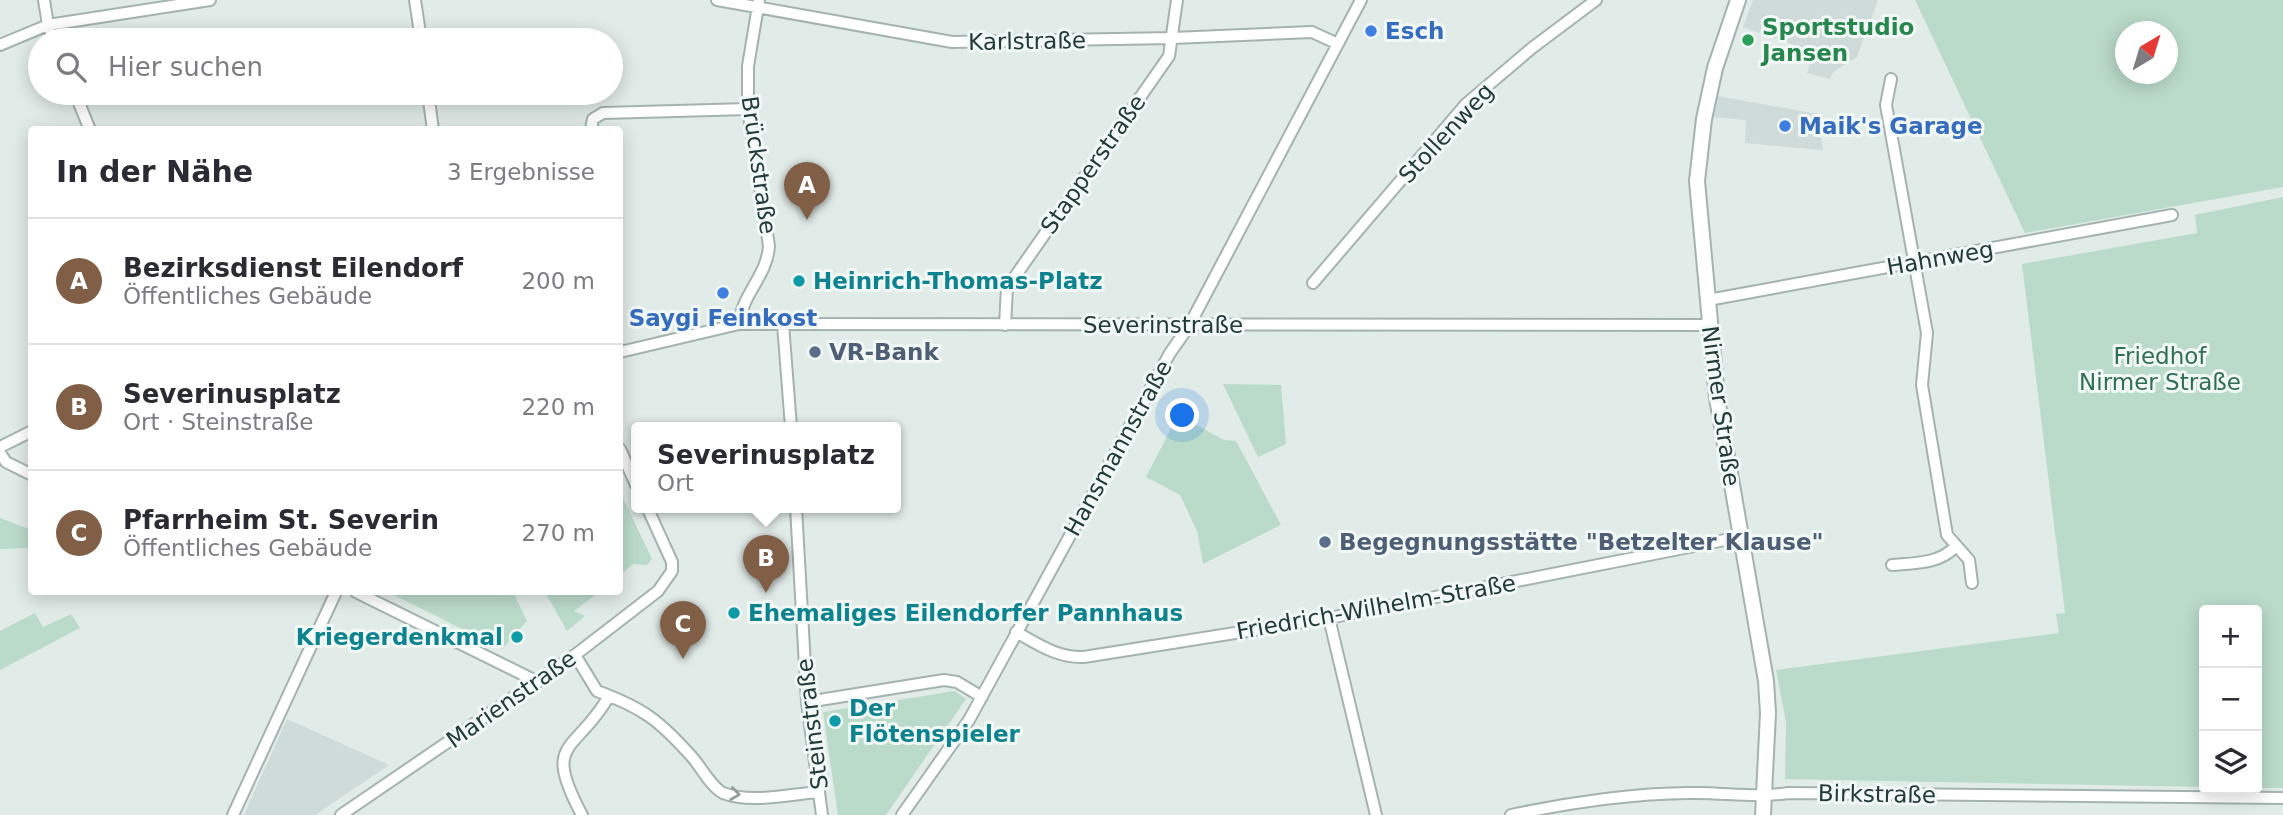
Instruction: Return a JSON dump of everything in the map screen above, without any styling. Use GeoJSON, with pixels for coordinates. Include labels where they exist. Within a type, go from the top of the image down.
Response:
{"type":"FeatureCollection","features":[{"type":"Feature","properties":{"kind":"street"},"geometry":{"type":"LineString","coordinates":[[44,0],[49,28]]}},
{"type":"Feature","properties":{"kind":"street"},"geometry":{"type":"LineString","coordinates":[[41,28],[210,0]]}},
{"type":"Feature","properties":{"kind":"street"},"geometry":{"type":"LineString","coordinates":[[415,0],[419,28]]}},
{"type":"Feature","properties":{"kind":"street","name":"Karlstraße"},"geometry":{"type":"LineString","coordinates":[[717,0],[758,4],[953,42],[1173,38],[1312,32],[1338,44]]}},
{"type":"Feature","properties":{"kind":"street","name":"Stapperstraße"},"geometry":{"type":"LineString","coordinates":[[1005,325],[1007,288],[1169,56],[1177,0]]}},
{"type":"Feature","properties":{"kind":"street","name":"Hansmannstraße"},"geometry":{"type":"LineString","coordinates":[[902,815],[956,741],[982,697],[1170,353],[1189,326],[1362,0]]}},
{"type":"Feature","properties":{"kind":"street","name":"Stollenweg"},"geometry":{"type":"LineString","coordinates":[[1313,283],[1466,104],[1532,48],[1595,0]]}},
{"type":"Feature","properties":{"kind":"street","name":"Nirmer Straße"},"geometry":{"type":"LineString","coordinates":[[1738,0],[1715,68],[1699,145],[1697,181],[1717,398],[1766,681],[1763,815]]}},
{"type":"Feature","properties":{"kind":"street","name":"Brückstraße"},"geometry":{"type":"LineString","coordinates":[[739,324],[740,308],[764,268],[769,246],[748,109],[748,66],[758,4]]}},
{"type":"Feature","properties":{"kind":"street"},"geometry":{"type":"LineString","coordinates":[[0,45],[28,33]]}},
{"type":"Feature","properties":{"kind":"street"},"geometry":{"type":"LineString","coordinates":[[1891,79],[1886,105],[1927,333],[1922,385],[1947,535],[1969,560],[1972,583]]}},
{"type":"Feature","properties":{"kind":"street"},"geometry":{"type":"LineString","coordinates":[[80,105],[88,126]]}},
{"type":"Feature","properties":{"kind":"street"},"geometry":{"type":"LineString","coordinates":[[430,105],[432,126]]}},
{"type":"Feature","properties":{"kind":"street"},"geometry":{"type":"LineString","coordinates":[[592,126],[593,119],[603,113],[748,109]]}},
{"type":"Feature","properties":{"kind":"street","name":"Hahnweg"},"geometry":{"type":"LineString","coordinates":[[1708,299],[2172,215]]}},
{"type":"Feature","properties":{"kind":"street","name":"Severinstraße"},"geometry":{"type":"LineString","coordinates":[[623,351],[739,324],[1710,326]]}},
{"type":"Feature","properties":{"kind":"street"},"geometry":{"type":"LineString","coordinates":[[783,324],[791,422]]}},
{"type":"Feature","properties":{"kind":"street"},"geometry":{"type":"LineString","coordinates":[[0,447],[28,433]]}},
{"type":"Feature","properties":{"kind":"street"},"geometry":{"type":"LineString","coordinates":[[0,453],[6,462],[28,473]]}},
{"type":"Feature","properties":{"kind":"street"},"geometry":{"type":"LineString","coordinates":[[623,456],[631,474]]}},
{"type":"Feature","properties":{"kind":"street","name":"Marienstraße"},"geometry":{"type":"LineString","coordinates":[[341,815],[538,682],[658,591],[672,571],[670,554],[651,513]]}},
{"type":"Feature","properties":{"kind":"street","name":"Steinstraße"},"geometry":{"type":"LineString","coordinates":[[796,513],[807,702],[822,815]]}},
{"type":"Feature","properties":{"kind":"street","name":"Friedrich-Wilhelm-Straße"},"geometry":{"type":"LineString","coordinates":[[1016,632],[1068,658],[1084,657],[1329,618],[1740,537]]}},
{"type":"Feature","properties":{"kind":"street"},"geometry":{"type":"LineString","coordinates":[[1892,565],[1931,561],[1948,554],[1956,546]]}},
{"type":"Feature","properties":{"kind":"street"},"geometry":{"type":"LineString","coordinates":[[233,815],[335,595]]}},
{"type":"Feature","properties":{"kind":"street"},"geometry":{"type":"LineString","coordinates":[[362,595],[538,682]]}},
{"type":"Feature","properties":{"kind":"street"},"geometry":{"type":"LineString","coordinates":[[1329,618],[1376,815]]}},
{"type":"Feature","properties":{"kind":"street"},"geometry":{"type":"LineString","coordinates":[[575,655],[590,684],[597,691],[648,713],[708,775],[719,791],[727,794],[770,796],[820,792]]}},
{"type":"Feature","properties":{"kind":"street"},"geometry":{"type":"LineString","coordinates":[[807,702],[944,680],[957,682],[982,697]]}},
{"type":"Feature","properties":{"kind":"street"},"geometry":{"type":"LineString","coordinates":[[582,815],[568,788],[562,764],[566,747],[596,720],[609,696]]}},
{"type":"Feature","properties":{"kind":"street","name":"Birkstraße"},"geometry":{"type":"LineString","coordinates":[[1511,815],[1558,805],[1695,793],[1764,797],[1788,793],[2283,798]]}},
{"type":"Feature","properties":{"kind":"shaded area"},"geometry":{"type":"Polygon","coordinates":[[[1753,0],[1878,0],[1857,57],[1833,72],[1830,79],[1807,73],[1814,52],[1743,27],[1753,0]]]}},
{"type":"Feature","properties":{"kind":"shaded area"},"geometry":{"type":"Polygon","coordinates":[[[1717,96],[1818,114],[1823,150],[1745,143],[1746,120],[1713,117],[1717,96]]]}},
{"type":"Feature","properties":{"kind":"shaded area"},"geometry":{"type":"Polygon","coordinates":[[[287,719],[389,765],[315,815],[244,815],[287,719]]]}},
{"type":"Feature","properties":{"kind":"green space"},"geometry":{"type":"Polygon","coordinates":[[[1915,0],[2283,0],[2283,187],[2025,233],[1915,0]]]}},
{"type":"Feature","properties":{"kind":"green space","name":"Friedhof Nirmer Straße"},"geometry":{"type":"Polygon","coordinates":[[[2283,197],[2283,788],[2262,788],[2262,605],[2199,605],[2199,787],[1785,779],[1786,722],[1776,670],[2059,633],[2056,614],[2065,613],[2022,264],[2197,233],[2195,215],[2283,197]]]}},
{"type":"Feature","properties":{"kind":"green space"},"geometry":{"type":"Polygon","coordinates":[[[1223,384],[1281,385],[1286,444],[1258,457],[1223,384]]]}},
{"type":"Feature","properties":{"kind":"green space"},"geometry":{"type":"Polygon","coordinates":[[[1178,415],[1224,440],[1236,441],[1281,525],[1203,564],[1197,531],[1180,495],[1146,477],[1178,415]]]}},
{"type":"Feature","properties":{"kind":"green space"},"geometry":{"type":"Polygon","coordinates":[[[623,498],[652,559],[647,565],[633,564],[623,572],[623,498]]]}},
{"type":"Feature","properties":{"kind":"green space"},"geometry":{"type":"Polygon","coordinates":[[[0,518],[28,529],[28,548],[0,549],[0,518]]]}},
{"type":"Feature","properties":{"kind":"green space"},"geometry":{"type":"Polygon","coordinates":[[[394,595],[514,595],[527,621],[502,649],[394,595]]]}},
{"type":"Feature","properties":{"kind":"green space"},"geometry":{"type":"Polygon","coordinates":[[[547,595],[595,595],[574,611],[585,616],[567,631],[547,595]]]}},
{"type":"Feature","properties":{"kind":"green space"},"geometry":{"type":"Polygon","coordinates":[[[35,613],[43,627],[71,614],[80,628],[0,670],[0,631],[35,613]]]}},
{"type":"Feature","properties":{"kind":"green space"},"geometry":{"type":"Polygon","coordinates":[[[955,691],[966,699],[886,815],[838,815],[823,712],[955,691]]]}},
{"type":"Feature","properties":{"kind":"place","name":"Esch"},"geometry":{"type":"Point","coordinates":[1371,31]}},
{"type":"Feature","properties":{"kind":"place","name":"Sportstudio Jansen"},"geometry":{"type":"Point","coordinates":[1748,40]}},
{"type":"Feature","properties":{"kind":"place","name":"Maik's Garage"},"geometry":{"type":"Point","coordinates":[1785,126]}},
{"type":"Feature","properties":{"kind":"place","name":"Bezirksdienst Eilendorf"},"geometry":{"type":"Point","coordinates":[807,220]}},
{"type":"Feature","properties":{"kind":"place","name":"Heinrich-Thomas-Platz"},"geometry":{"type":"Point","coordinates":[799,281]}},
{"type":"Feature","properties":{"kind":"place","name":"Saygi Feinkost"},"geometry":{"type":"Point","coordinates":[723,293]}},
{"type":"Feature","properties":{"kind":"place","name":"VR-Bank"},"geometry":{"type":"Point","coordinates":[815,352]}},
{"type":"Feature","properties":{"kind":"place","name":"Begegnungsstätte \"Betzelter Klause\""},"geometry":{"type":"Point","coordinates":[1325,542]}},
{"type":"Feature","properties":{"kind":"place","name":"Severinusplatz"},"geometry":{"type":"Point","coordinates":[766,593]}},
{"type":"Feature","properties":{"kind":"place","name":"Ehemaliges Eilendorfer Pannhaus"},"geometry":{"type":"Point","coordinates":[734,613]}},
{"type":"Feature","properties":{"kind":"place","name":"Kriegerdenkmal"},"geometry":{"type":"Point","coordinates":[517,637]}},
{"type":"Feature","properties":{"kind":"place","name":"Pfarrheim St. Severin"},"geometry":{"type":"Point","coordinates":[683,659]}},
{"type":"Feature","properties":{"kind":"place","name":"Der Flötenspieler"},"geometry":{"type":"Point","coordinates":[835,721]}}]}
